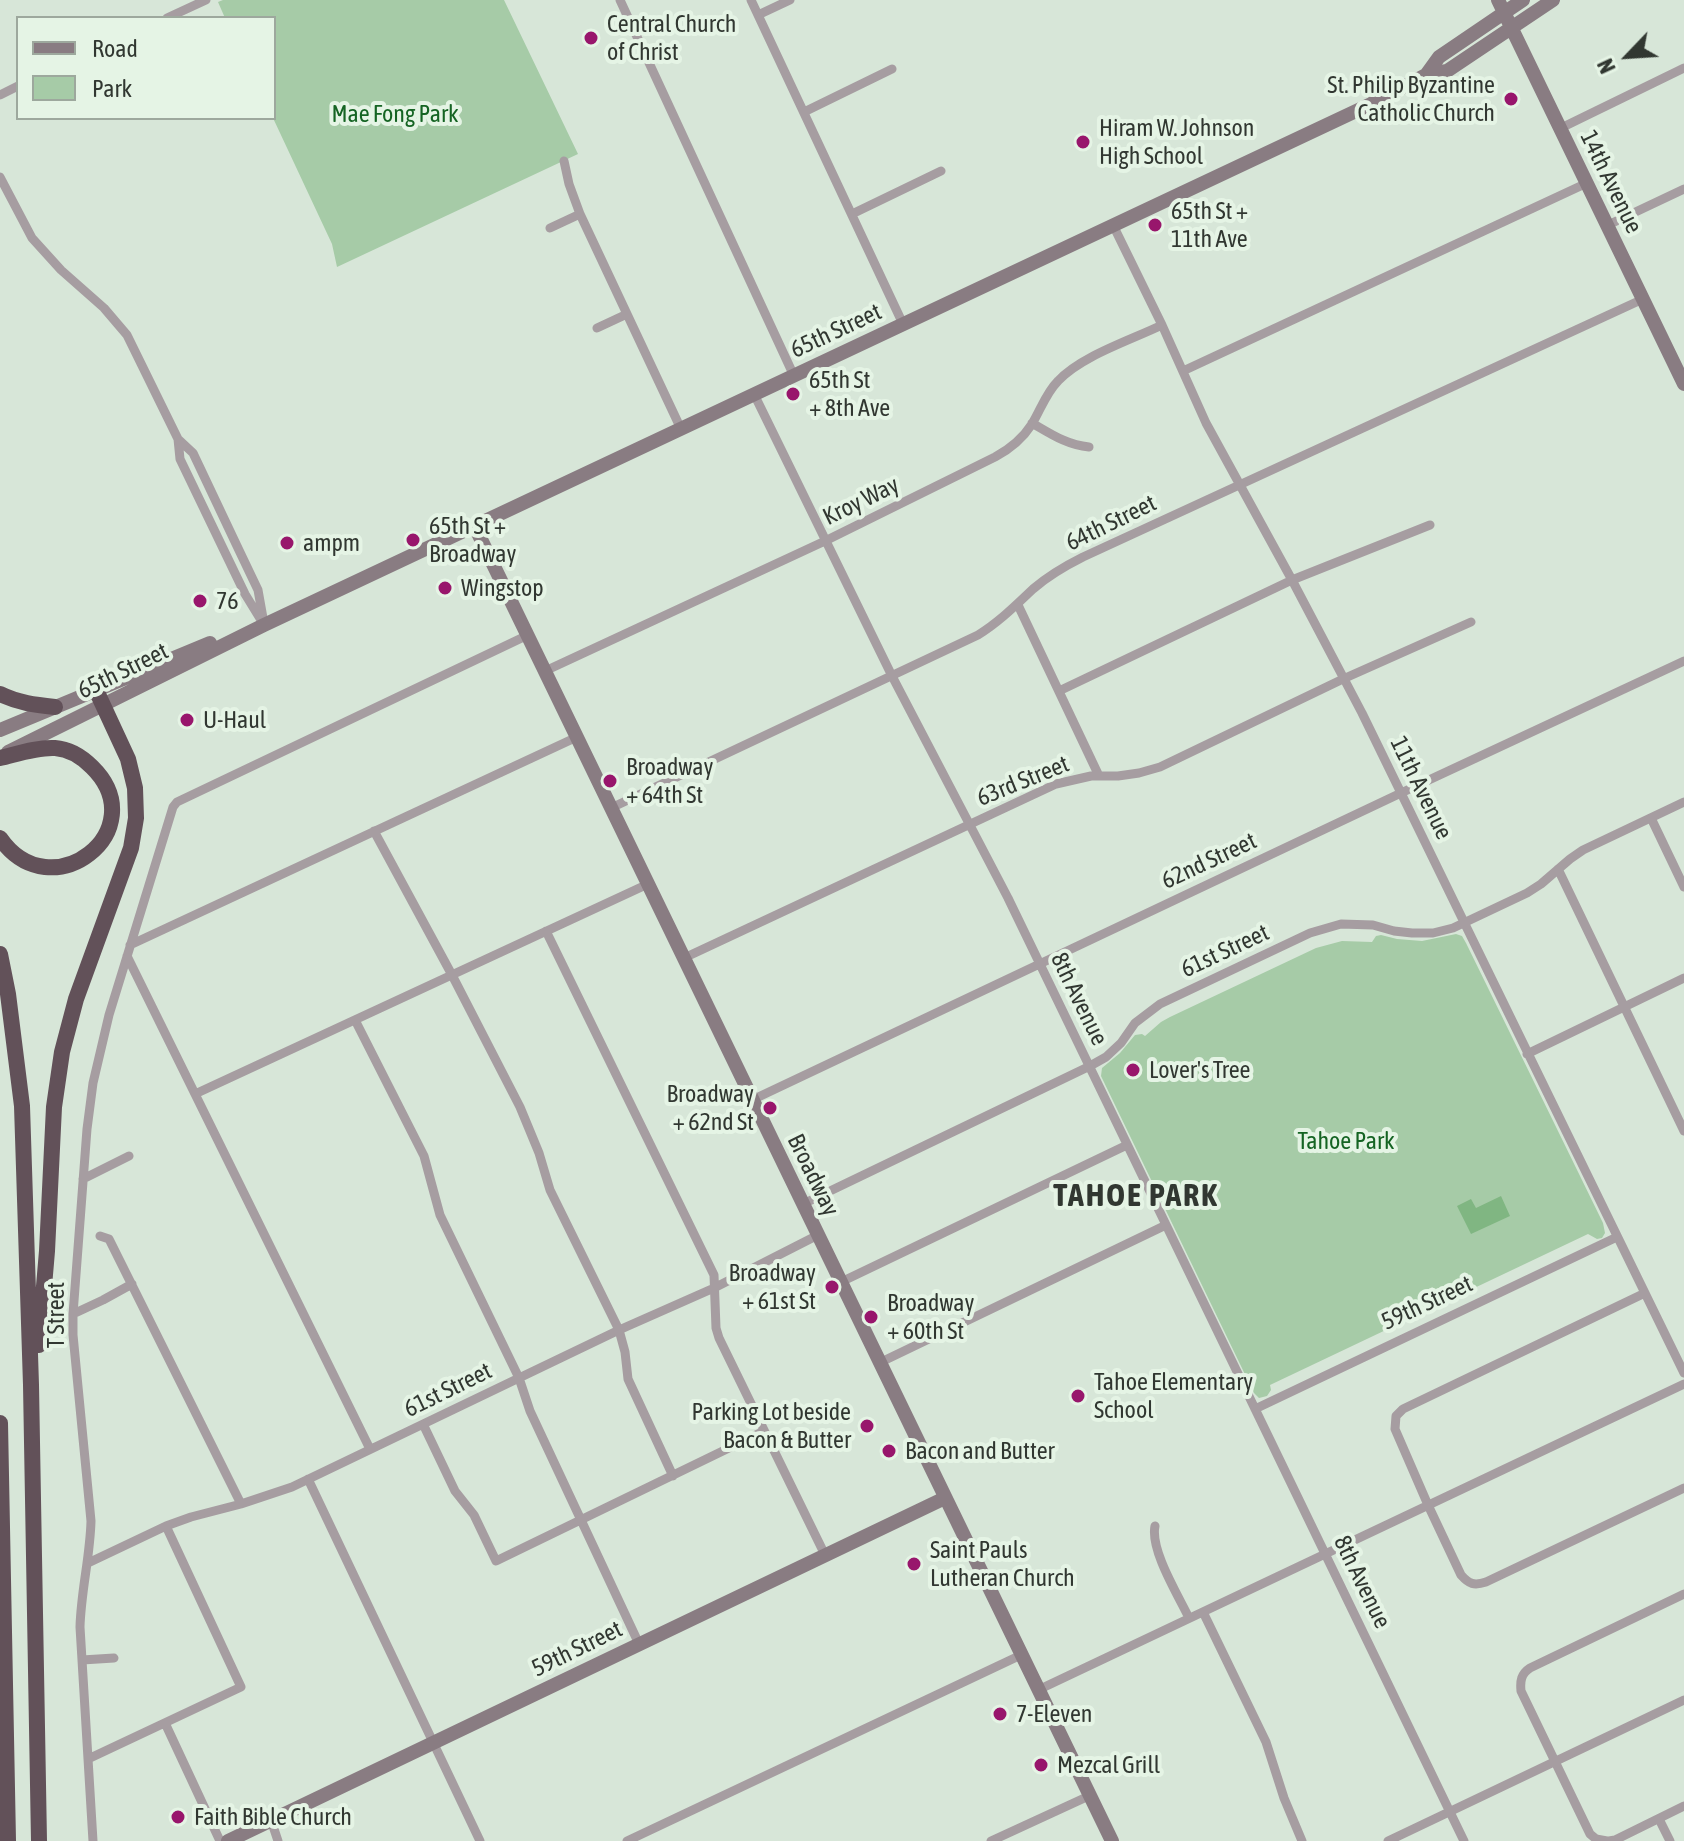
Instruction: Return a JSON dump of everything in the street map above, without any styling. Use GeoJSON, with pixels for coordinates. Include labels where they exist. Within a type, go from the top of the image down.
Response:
{"type":"FeatureCollection","features":[{"type":"Feature","properties":{"kind":"highway"},"geometry":{"type":"LineString","coordinates":[[31,1385],[39,1357],[54,1107],[62,1052],[76,999],[131,848],[136,818],[135,788],[128,759],[96,690]]}},
{"type":"Feature","properties":{"kind":"highway"},"geometry":{"type":"LineString","coordinates":[[0,694],[30,704],[55,707]]}},
{"type":"Feature","properties":{"kind":"highway"},"geometry":{"type":"LineString","coordinates":[[0,757],[49,748],[76,753],[102,778],[112,812],[111,826],[97,849],[70,865],[52,868],[34,865],[14,854],[0,838]]}},
{"type":"Feature","properties":{"kind":"highway"},"geometry":{"type":"LineString","coordinates":[[0,954],[22,1106],[31,1385],[39,1841]]}},
{"type":"Feature","properties":{"kind":"highway"},"geometry":{"type":"LineString","coordinates":[[0,1423],[8,1841]]}},
{"type":"Feature","properties":{"kind":"highway"},"geometry":{"type":"LineString","coordinates":[[0,1536],[3,1566]]}},
{"type":"Feature","properties":{"kind":"main road","name":"65th Street"},"geometry":{"type":"LineString","coordinates":[[1426,75],[1439,57],[1501,6],[1523,0]]}},
{"type":"Feature","properties":{"kind":"main road","name":"65th Street"},"geometry":{"type":"LineString","coordinates":[[0,757],[264,625],[1371,104],[1426,75],[1447,71],[1553,0]]}},
{"type":"Feature","properties":{"kind":"main road","name":"14th Avenue"},"geometry":{"type":"LineString","coordinates":[[1501,6],[1684,384]]}},
{"type":"Feature","properties":{"kind":"main road","name":"Broadway"},"geometry":{"type":"LineString","coordinates":[[475,527],[1112,1841]]}},
{"type":"Feature","properties":{"kind":"main road","name":"65th Street"},"geometry":{"type":"LineString","coordinates":[[0,730],[219,639],[264,625]]}},
{"type":"Feature","properties":{"kind":"main road","name":"59th Street"},"geometry":{"type":"LineString","coordinates":[[228,1841],[945,1498]]}},
{"type":"Feature","properties":{"kind":"street"},"geometry":{"type":"LineString","coordinates":[[171,16],[206,0]]}},
{"type":"Feature","properties":{"kind":"street"},"geometry":{"type":"LineString","coordinates":[[620,0],[794,376]]}},
{"type":"Feature","properties":{"kind":"street"},"geometry":{"type":"LineString","coordinates":[[751,0],[903,324]]}},
{"type":"Feature","properties":{"kind":"street"},"geometry":{"type":"LineString","coordinates":[[758,15],[790,0]]}},
{"type":"Feature","properties":{"kind":"street"},"geometry":{"type":"LineString","coordinates":[[1561,128],[1684,68]]}},
{"type":"Feature","properties":{"kind":"street"},"geometry":{"type":"LineString","coordinates":[[804,112],[892,69]]}},
{"type":"Feature","properties":{"kind":"street"},"geometry":{"type":"LineString","coordinates":[[564,161],[580,214],[681,429]]}},
{"type":"Feature","properties":{"kind":"street"},"geometry":{"type":"LineString","coordinates":[[852,214],[941,171]]}},
{"type":"Feature","properties":{"kind":"street"},"geometry":{"type":"LineString","coordinates":[[0,177],[32,238],[61,270],[104,308],[127,335],[178,439],[193,453],[258,590],[264,625]]}},
{"type":"Feature","properties":{"kind":"street"},"geometry":{"type":"LineString","coordinates":[[1183,371],[1587,183]]}},
{"type":"Feature","properties":{"kind":"street"},"geometry":{"type":"LineString","coordinates":[[1608,225],[1684,189]]}},
{"type":"Feature","properties":{"kind":"street"},"geometry":{"type":"LineString","coordinates":[[550,228],[580,214]]}},
{"type":"Feature","properties":{"kind":"street","name":"11th Avenue"},"geometry":{"type":"LineString","coordinates":[[1113,225],[1206,423],[1292,580],[1401,793],[1684,1373]]}},
{"type":"Feature","properties":{"kind":"street","name":"64th Street"},"geometry":{"type":"LineString","coordinates":[[611,808],[978,635],[1070,564],[1643,299]]}},
{"type":"Feature","properties":{"kind":"street"},"geometry":{"type":"LineString","coordinates":[[597,328],[627,314]]}},
{"type":"Feature","properties":{"kind":"street","name":"Kroy Way"},"geometry":{"type":"LineString","coordinates":[[545,671],[825,541],[1004,452],[1017,442],[1032,423],[1047,395],[1066,373],[1162,325]]}},
{"type":"Feature","properties":{"kind":"street","name":"8th Avenue"},"geometry":{"type":"LineString","coordinates":[[754,394],[892,676],[1040,963],[1464,1841]]}},
{"type":"Feature","properties":{"kind":"street"},"geometry":{"type":"LineString","coordinates":[[1032,423],[1060,440],[1089,447]]}},
{"type":"Feature","properties":{"kind":"street"},"geometry":{"type":"LineString","coordinates":[[1059,691],[1292,580],[1430,525]]}},
{"type":"Feature","properties":{"kind":"street"},"geometry":{"type":"LineString","coordinates":[[1018,605],[1099,776]]}},
{"type":"Feature","properties":{"kind":"street","name":"63rd Street"},"geometry":{"type":"LineString","coordinates":[[684,958],[1056,784],[1072,779],[1139,773],[1160,767],[1343,679],[1471,622]]}},
{"type":"Feature","properties":{"kind":"street","name":"T Street"},"geometry":{"type":"LineString","coordinates":[[93,1841],[81,1606],[91,1521],[73,1335],[83,1179],[93,1083],[109,1015],[173,807],[177,802],[528,635]]}},
{"type":"Feature","properties":{"kind":"street","name":"62nd Street"},"geometry":{"type":"LineString","coordinates":[[752,1100],[1684,661]]}},
{"type":"Feature","properties":{"kind":"street"},"geometry":{"type":"LineString","coordinates":[[130,945],[577,737]]}},
{"type":"Feature","properties":{"kind":"street","name":"61st Street"},"geometry":{"type":"LineString","coordinates":[[803,1204],[1090,1066],[1106,1057],[1135,1023],[1160,1004],[1319,929],[1360,924],[1421,933],[1465,924],[1527,893],[1583,850],[1684,802]]}},
{"type":"Feature","properties":{"kind":"street"},"geometry":{"type":"LineString","coordinates":[[1651,818],[1684,887]]}},
{"type":"Feature","properties":{"kind":"street"},"geometry":{"type":"LineString","coordinates":[[374,831],[520,1107],[550,1190],[619,1330],[628,1379],[673,1476]]}},
{"type":"Feature","properties":{"kind":"street"},"geometry":{"type":"LineString","coordinates":[[1558,869],[1684,1131]]}},
{"type":"Feature","properties":{"kind":"street"},"geometry":{"type":"LineString","coordinates":[[195,1094],[648,884]]}},
{"type":"Feature","properties":{"kind":"street"},"geometry":{"type":"LineString","coordinates":[[546,931],[714,1275],[719,1338],[825,1555]]}},
{"type":"Feature","properties":{"kind":"street"},"geometry":{"type":"LineString","coordinates":[[127,956],[370,1449]]}},
{"type":"Feature","properties":{"kind":"street"},"geometry":{"type":"LineString","coordinates":[[1527,1054],[1684,978]]}},
{"type":"Feature","properties":{"kind":"street"},"geometry":{"type":"LineString","coordinates":[[355,1020],[424,1156],[440,1215],[519,1378],[530,1411],[639,1644]]}},
{"type":"Feature","properties":{"kind":"street"},"geometry":{"type":"LineString","coordinates":[[841,1282],[1127,1145]]}},
{"type":"Feature","properties":{"kind":"street"},"geometry":{"type":"LineString","coordinates":[[83,1179],[129,1156]]}},
{"type":"Feature","properties":{"kind":"street"},"geometry":{"type":"LineString","coordinates":[[879,1363],[1166,1225]]}},
{"type":"Feature","properties":{"kind":"street","name":"61st Street"},"geometry":{"type":"LineString","coordinates":[[88,1563],[166,1526],[269,1496],[308,1479],[619,1330],[714,1288],[818,1235]]}},
{"type":"Feature","properties":{"kind":"street"},"geometry":{"type":"LineString","coordinates":[[100,1236],[109,1239],[241,1504]]}},
{"type":"Feature","properties":{"kind":"street","name":"59th Street"},"geometry":{"type":"LineString","coordinates":[[1255,1409],[1617,1237]]}},
{"type":"Feature","properties":{"kind":"street"},"geometry":{"type":"LineString","coordinates":[[73,1314],[132,1284]]}},
{"type":"Feature","properties":{"kind":"street"},"geometry":{"type":"LineString","coordinates":[[1645,1293],[1399,1411],[1394,1422],[1395,1429],[1461,1575],[1473,1584],[1486,1582],[1684,1488]]}},
{"type":"Feature","properties":{"kind":"street"},"geometry":{"type":"LineString","coordinates":[[1038,1690],[1684,1384]]}},
{"type":"Feature","properties":{"kind":"street"},"geometry":{"type":"LineString","coordinates":[[423,1424],[455,1491],[474,1515],[496,1561],[764,1431]]}},
{"type":"Feature","properties":{"kind":"street"},"geometry":{"type":"LineString","coordinates":[[308,1479],[480,1841]]}},
{"type":"Feature","properties":{"kind":"street"},"geometry":{"type":"LineString","coordinates":[[88,1759],[241,1687],[166,1526]]}},
{"type":"Feature","properties":{"kind":"street"},"geometry":{"type":"LineString","coordinates":[[1155,1526],[1157,1551],[1189,1618]]}},
{"type":"Feature","properties":{"kind":"street"},"geometry":{"type":"LineString","coordinates":[[1684,1594],[1530,1668],[1520,1682],[1521,1691],[1590,1834],[1596,1839],[1615,1840],[1684,1806]]}},
{"type":"Feature","properties":{"kind":"street"},"geometry":{"type":"LineString","coordinates":[[1203,1612],[1266,1742],[1302,1841]]}},
{"type":"Feature","properties":{"kind":"street"},"geometry":{"type":"LineString","coordinates":[[627,1841],[1021,1655]]}},
{"type":"Feature","properties":{"kind":"street"},"geometry":{"type":"LineString","coordinates":[[82,1660],[114,1658]]}},
{"type":"Feature","properties":{"kind":"street"},"geometry":{"type":"LineString","coordinates":[[1388,1841],[1684,1700]]}},
{"type":"Feature","properties":{"kind":"street"},"geometry":{"type":"LineString","coordinates":[[165,1723],[220,1841]]}},
{"type":"Feature","properties":{"kind":"street"},"geometry":{"type":"LineString","coordinates":[[991,1841],[1091,1795]]}},
{"type":"Feature","properties":{"kind":"street"},"geometry":{"type":"LineString","coordinates":[[1659,1819],[1670,1841]]}},
{"type":"Feature","properties":{"kind":"street"},"geometry":{"type":"LineString","coordinates":[[271,1820],[278,1841]]}},
{"type":"Feature","properties":{"kind":"green space","name":"Mae Fong Park"},"geometry":{"type":"Polygon","coordinates":[[[504,0],[578,154],[337,267],[332,244],[274,120],[276,16],[224,16],[218,2],[504,0]]]}},
{"type":"Feature","properties":{"kind":"green space","name":"Tahoe Park"},"geometry":{"type":"Polygon","coordinates":[[[1456,934],[1462,936],[1466,943],[1603,1223],[1605,1233],[1597,1239],[1588,1234],[1270,1385],[1267,1396],[1259,1398],[1101,1076],[1102,1068],[1135,1035],[1145,1036],[1170,1017],[1316,948],[1342,941],[1372,942],[1381,935],[1422,941],[1456,934]]]}},
{"type":"Feature","properties":{"kind":"shaded area"},"geometry":{"type":"Polygon","coordinates":[[[1501,1196],[1510,1216],[1471,1234],[1457,1206],[1471,1199],[1476,1208],[1501,1196]]]}},
{"type":"Feature","properties":{"kind":"place","name":"Central Church of Christ"},"geometry":{"type":"Point","coordinates":[591,38]}},
{"type":"Feature","properties":{"kind":"place","name":"St. Philip Byzantine Catholic Church"},"geometry":{"type":"Point","coordinates":[1511,99]}},
{"type":"Feature","properties":{"kind":"place","name":"Hiram W. Johnson High School"},"geometry":{"type":"Point","coordinates":[1083,142]}},
{"type":"Feature","properties":{"kind":"place","name":"65th St + 11th Ave"},"geometry":{"type":"Point","coordinates":[1155,225]}},
{"type":"Feature","properties":{"kind":"place","name":"65th St + 8th Ave"},"geometry":{"type":"Point","coordinates":[793,394]}},
{"type":"Feature","properties":{"kind":"place","name":"65th St + Broadway"},"geometry":{"type":"Point","coordinates":[413,540]}},
{"type":"Feature","properties":{"kind":"place","name":"ampm"},"geometry":{"type":"Point","coordinates":[287,543]}},
{"type":"Feature","properties":{"kind":"place","name":"Wingstop"},"geometry":{"type":"Point","coordinates":[445,588]}},
{"type":"Feature","properties":{"kind":"place","name":"76"},"geometry":{"type":"Point","coordinates":[200,601]}},
{"type":"Feature","properties":{"kind":"place","name":"U-Haul"},"geometry":{"type":"Point","coordinates":[187,720]}},
{"type":"Feature","properties":{"kind":"place","name":"Broadway + 64th St"},"geometry":{"type":"Point","coordinates":[610,781]}},
{"type":"Feature","properties":{"kind":"place","name":"Lover's Tree"},"geometry":{"type":"Point","coordinates":[1133,1070]}},
{"type":"Feature","properties":{"kind":"place","name":"Broadway + 62nd St"},"geometry":{"type":"Point","coordinates":[770,1108]}},
{"type":"Feature","properties":{"kind":"place","name":"Broadway + 61st St"},"geometry":{"type":"Point","coordinates":[832,1287]}},
{"type":"Feature","properties":{"kind":"place","name":"Broadway + 60th St"},"geometry":{"type":"Point","coordinates":[871,1317]}},
{"type":"Feature","properties":{"kind":"place","name":"Tahoe Elementary School"},"geometry":{"type":"Point","coordinates":[1078,1396]}},
{"type":"Feature","properties":{"kind":"place","name":"Parking Lot beside Bacon & Butter"},"geometry":{"type":"Point","coordinates":[867,1426]}},
{"type":"Feature","properties":{"kind":"place","name":"Bacon and Butter"},"geometry":{"type":"Point","coordinates":[889,1451]}},
{"type":"Feature","properties":{"kind":"place","name":"Saint Pauls Lutheran Church"},"geometry":{"type":"Point","coordinates":[914,1564]}},
{"type":"Feature","properties":{"kind":"place","name":"7-Eleven"},"geometry":{"type":"Point","coordinates":[1000,1714]}},
{"type":"Feature","properties":{"kind":"place","name":"Mezcal Grill"},"geometry":{"type":"Point","coordinates":[1041,1765]}},
{"type":"Feature","properties":{"kind":"place","name":"Faith Bible Church"},"geometry":{"type":"Point","coordinates":[178,1817]}},
{"type":"Feature","properties":{"kind":"district","name":"TAHOE PARK"},"geometry":{"type":"Point","coordinates":[1136,1196]}}]}
